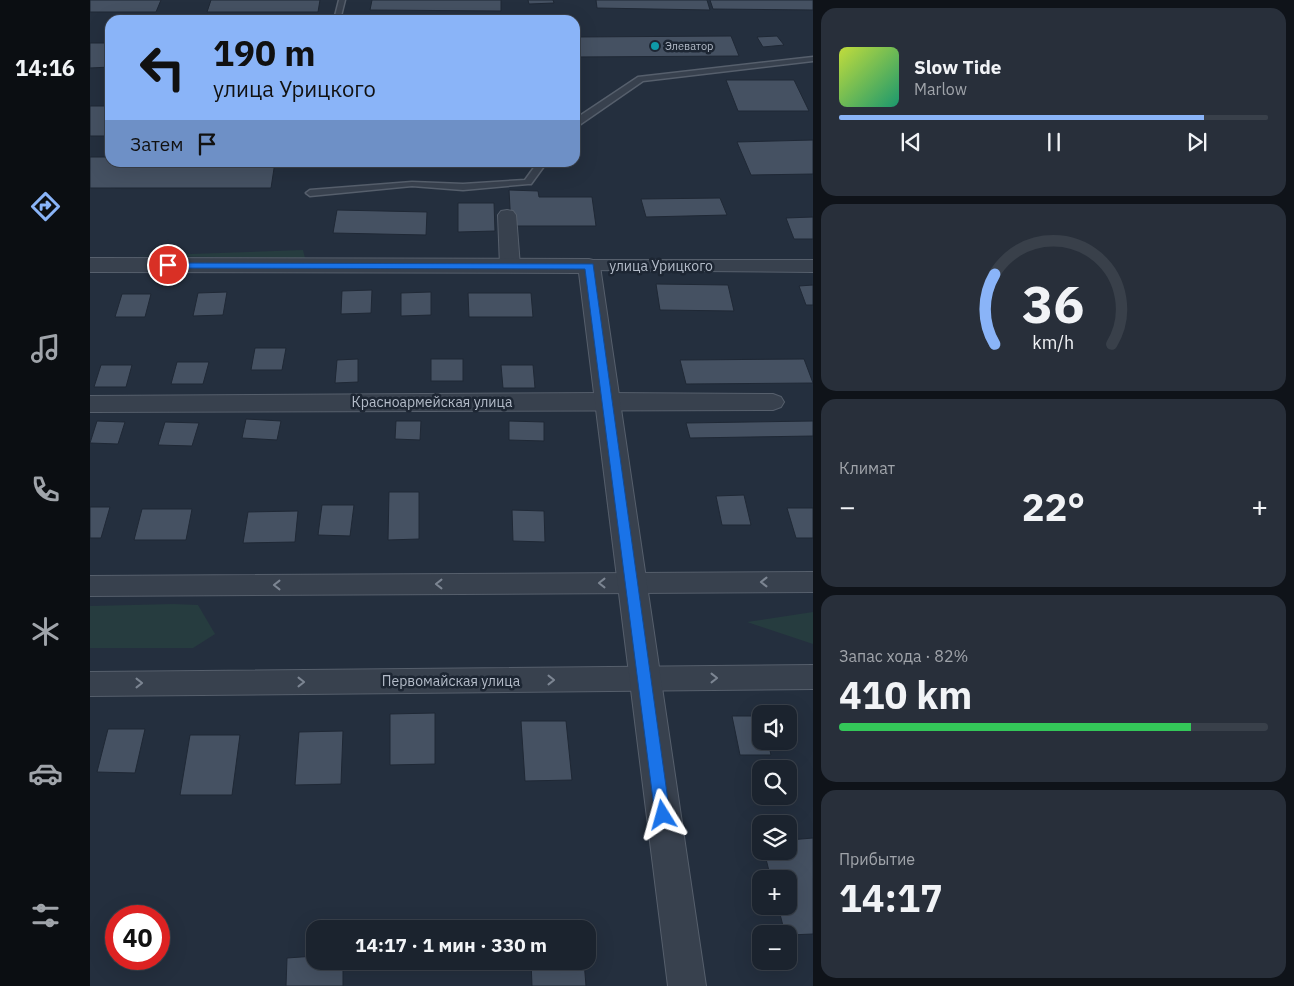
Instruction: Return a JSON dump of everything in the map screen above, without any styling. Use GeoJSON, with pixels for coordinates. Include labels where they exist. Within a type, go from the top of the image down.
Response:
{"type":"FeatureCollection","features":[{"type":"Feature","properties":{"kind":"street"},"geometry":{"type":"LineString","coordinates":[[507,215],[510,266]]}},
{"type":"Feature","properties":{"kind":"street","name":"улица Урицкого"},"geometry":{"type":"LineString","coordinates":[[90,264],[813,266]]}},
{"type":"Feature","properties":{"kind":"street"},"geometry":{"type":"LineString","coordinates":[[589,266],[687,986]]}},
{"type":"Feature","properties":{"kind":"street","name":"Красноармейская улица"},"geometry":{"type":"LineString","coordinates":[[90,404],[773,402]]}},
{"type":"Feature","properties":{"kind":"street"},"geometry":{"type":"LineString","coordinates":[[90,586],[813,582]]}},
{"type":"Feature","properties":{"kind":"street","name":"Первомайская улица"},"geometry":{"type":"LineString","coordinates":[[90,684],[813,677]]}},
{"type":"Feature","properties":{"kind":"lane"},"geometry":{"type":"LineString","coordinates":[[338,15],[342,0]]}},
{"type":"Feature","properties":{"kind":"lane"},"geometry":{"type":"LineString","coordinates":[[580,121],[641,80],[813,59]]}},
{"type":"Feature","properties":{"kind":"lane"},"geometry":{"type":"LineString","coordinates":[[310,194],[412,184],[462,188],[528,182],[539,167]]}},
{"type":"Feature","properties":{"kind":"green space"},"geometry":{"type":"Polygon","coordinates":[[[303,250],[305,258],[134,256],[303,250]]]}},
{"type":"Feature","properties":{"kind":"green space"},"geometry":{"type":"Polygon","coordinates":[[[198,605],[215,634],[193,648],[90,648],[90,606],[198,605]]]}},
{"type":"Feature","properties":{"kind":"green space"},"geometry":{"type":"Polygon","coordinates":[[[813,612],[813,644],[747,622],[813,612]]]}},
{"type":"Feature","properties":{"kind":"building"},"geometry":{"type":"Polygon","coordinates":[[[90,0],[161,0],[156,12],[90,12],[90,0]]]}},
{"type":"Feature","properties":{"kind":"building"},"geometry":{"type":"Polygon","coordinates":[[[211,0],[320,0],[318,12],[207,12],[211,0]]]}},
{"type":"Feature","properties":{"kind":"building"},"geometry":{"type":"Polygon","coordinates":[[[372,0],[501,0],[501,11],[370,10],[372,0]]]}},
{"type":"Feature","properties":{"kind":"building"},"geometry":{"type":"Polygon","coordinates":[[[528,0],[553,0],[554,3],[529,4],[528,0]]]}},
{"type":"Feature","properties":{"kind":"building"},"geometry":{"type":"Polygon","coordinates":[[[596,0],[707,0],[710,10],[597,8],[596,0]]]}},
{"type":"Feature","properties":{"kind":"building"},"geometry":{"type":"Polygon","coordinates":[[[710,0],[813,0],[813,10],[713,9],[710,0]]]}},
{"type":"Feature","properties":{"kind":"building","name":"Элеватор"},"geometry":{"type":"Polygon","coordinates":[[[731,36],[739,56],[580,57],[580,37],[731,36]]]}},
{"type":"Feature","properties":{"kind":"building"},"geometry":{"type":"Polygon","coordinates":[[[777,36],[784,45],[763,47],[757,37],[777,36]]]}},
{"type":"Feature","properties":{"kind":"building"},"geometry":{"type":"Polygon","coordinates":[[[90,43],[105,43],[105,67],[90,68],[90,43]]]}},
{"type":"Feature","properties":{"kind":"building"},"geometry":{"type":"Polygon","coordinates":[[[726,80],[794,80],[809,111],[738,111],[726,80]]]}},
{"type":"Feature","properties":{"kind":"building"},"geometry":{"type":"Polygon","coordinates":[[[90,106],[105,106],[105,136],[90,136],[90,106]]]}},
{"type":"Feature","properties":{"kind":"building"},"geometry":{"type":"Polygon","coordinates":[[[813,140],[813,174],[751,175],[737,142],[813,140]]]}},
{"type":"Feature","properties":{"kind":"building"},"geometry":{"type":"Polygon","coordinates":[[[90,157],[105,157],[105,167],[274,167],[271,188],[90,188],[90,157]]]}},
{"type":"Feature","properties":{"kind":"building"},"geometry":{"type":"Polygon","coordinates":[[[509,190],[538,191],[539,197],[592,197],[596,226],[511,226],[509,190]]]}},
{"type":"Feature","properties":{"kind":"building"},"geometry":{"type":"Polygon","coordinates":[[[720,198],[727,215],[646,217],[641,199],[720,198]]]}},
{"type":"Feature","properties":{"kind":"building"},"geometry":{"type":"Polygon","coordinates":[[[458,203],[494,203],[495,231],[458,232],[458,203]]]}},
{"type":"Feature","properties":{"kind":"building"},"geometry":{"type":"Polygon","coordinates":[[[337,210],[427,212],[426,235],[333,233],[337,210]]]}},
{"type":"Feature","properties":{"kind":"building"},"geometry":{"type":"Polygon","coordinates":[[[813,217],[813,239],[794,239],[786,218],[813,217]]]}},
{"type":"Feature","properties":{"kind":"building"},"geometry":{"type":"Polygon","coordinates":[[[656,284],[728,285],[734,311],[660,310],[656,284]]]}},
{"type":"Feature","properties":{"kind":"building"},"geometry":{"type":"Polygon","coordinates":[[[813,285],[813,305],[806,305],[799,286],[813,285]]]}},
{"type":"Feature","properties":{"kind":"building"},"geometry":{"type":"Polygon","coordinates":[[[372,290],[371,313],[341,314],[342,291],[372,290]]]}},
{"type":"Feature","properties":{"kind":"building"},"geometry":{"type":"Polygon","coordinates":[[[227,292],[223,315],[193,316],[198,293],[227,292]]]}},
{"type":"Feature","properties":{"kind":"building"},"geometry":{"type":"Polygon","coordinates":[[[431,292],[431,315],[401,316],[401,293],[431,292]]]}},
{"type":"Feature","properties":{"kind":"building"},"geometry":{"type":"Polygon","coordinates":[[[468,293],[531,293],[533,317],[469,317],[468,293]]]}},
{"type":"Feature","properties":{"kind":"building"},"geometry":{"type":"Polygon","coordinates":[[[122,294],[151,294],[145,317],[115,317],[122,294]]]}},
{"type":"Feature","properties":{"kind":"building"},"geometry":{"type":"Polygon","coordinates":[[[255,348],[286,348],[282,370],[251,370],[255,348]]]}},
{"type":"Feature","properties":{"kind":"building"},"geometry":{"type":"Polygon","coordinates":[[[358,359],[358,382],[335,383],[337,360],[358,359]]]}},
{"type":"Feature","properties":{"kind":"building"},"geometry":{"type":"Polygon","coordinates":[[[431,359],[463,359],[463,381],[431,381],[431,359]]]}},
{"type":"Feature","properties":{"kind":"building"},"geometry":{"type":"Polygon","coordinates":[[[804,359],[813,383],[686,384],[680,360],[804,359]]]}},
{"type":"Feature","properties":{"kind":"building"},"geometry":{"type":"Polygon","coordinates":[[[177,362],[209,362],[203,384],[171,384],[177,362]]]}},
{"type":"Feature","properties":{"kind":"building"},"geometry":{"type":"Polygon","coordinates":[[[101,365],[132,365],[126,387],[94,387],[101,365]]]}},
{"type":"Feature","properties":{"kind":"building"},"geometry":{"type":"Polygon","coordinates":[[[501,365],[533,365],[535,388],[503,388],[501,365]]]}},
{"type":"Feature","properties":{"kind":"building"},"geometry":{"type":"Polygon","coordinates":[[[246,419],[281,421],[277,440],[242,438],[246,419]]]}},
{"type":"Feature","properties":{"kind":"building"},"geometry":{"type":"Polygon","coordinates":[[[97,421],[125,422],[118,444],[90,443],[97,421]]]}},
{"type":"Feature","properties":{"kind":"building"},"geometry":{"type":"Polygon","coordinates":[[[396,421],[421,421],[420,440],[395,439],[396,421]]]}},
{"type":"Feature","properties":{"kind":"building"},"geometry":{"type":"Polygon","coordinates":[[[509,421],[544,422],[544,441],[509,440],[509,421]]]}},
{"type":"Feature","properties":{"kind":"building"},"geometry":{"type":"Polygon","coordinates":[[[813,421],[813,436],[690,438],[686,423],[813,421]]]}},
{"type":"Feature","properties":{"kind":"building"},"geometry":{"type":"Polygon","coordinates":[[[165,422],[199,423],[192,446],[158,445],[165,422]]]}},
{"type":"Feature","properties":{"kind":"building"},"geometry":{"type":"Polygon","coordinates":[[[389,492],[419,492],[419,539],[388,540],[389,492]]]}},
{"type":"Feature","properties":{"kind":"building"},"geometry":{"type":"Polygon","coordinates":[[[744,495],[751,525],[722,525],[716,496],[744,495]]]}},
{"type":"Feature","properties":{"kind":"building"},"geometry":{"type":"Polygon","coordinates":[[[322,505],[354,505],[350,536],[318,535],[322,505]]]}},
{"type":"Feature","properties":{"kind":"building"},"geometry":{"type":"Polygon","coordinates":[[[90,507],[110,507],[101,538],[90,538],[90,507]]]}},
{"type":"Feature","properties":{"kind":"building"},"geometry":{"type":"Polygon","coordinates":[[[787,508],[813,508],[813,538],[796,538],[787,508]]]}},
{"type":"Feature","properties":{"kind":"building"},"geometry":{"type":"Polygon","coordinates":[[[142,509],[192,509],[186,540],[134,540],[142,509]]]}},
{"type":"Feature","properties":{"kind":"building"},"geometry":{"type":"Polygon","coordinates":[[[512,510],[544,511],[545,542],[513,541],[512,510]]]}},
{"type":"Feature","properties":{"kind":"building"},"geometry":{"type":"Polygon","coordinates":[[[298,511],[295,542],[243,543],[248,512],[298,511]]]}},
{"type":"Feature","properties":{"kind":"building"},"geometry":{"type":"Polygon","coordinates":[[[435,713],[435,764],[390,765],[390,714],[435,713]]]}},
{"type":"Feature","properties":{"kind":"building"},"geometry":{"type":"Polygon","coordinates":[[[732,716],[752,716],[752,750],[770,750],[771,755],[740,755],[732,716]]]}},
{"type":"Feature","properties":{"kind":"building"},"geometry":{"type":"Polygon","coordinates":[[[521,721],[566,721],[572,780],[525,781],[521,721]]]}},
{"type":"Feature","properties":{"kind":"building"},"geometry":{"type":"Polygon","coordinates":[[[108,729],[145,729],[135,773],[97,772],[108,729]]]}},
{"type":"Feature","properties":{"kind":"building"},"geometry":{"type":"Polygon","coordinates":[[[343,731],[341,784],[295,785],[299,732],[343,731]]]}},
{"type":"Feature","properties":{"kind":"building"},"geometry":{"type":"Polygon","coordinates":[[[190,735],[240,735],[232,795],[180,795],[190,735]]]}},
{"type":"Feature","properties":{"kind":"building"},"geometry":{"type":"Polygon","coordinates":[[[813,838],[813,934],[797,935],[797,925],[783,925],[780,915],[797,915],[797,870],[769,870],[766,860],[797,860],[797,839],[813,838]]]}},
{"type":"Feature","properties":{"kind":"building"},"geometry":{"type":"Polygon","coordinates":[[[306,957],[306,970],[343,970],[343,986],[286,986],[287,958],[306,957]]]}},
{"type":"Feature","properties":{"kind":"building"},"geometry":{"type":"Polygon","coordinates":[[[531,970],[585,970],[586,986],[532,986],[531,970]]]}},
{"type":"Feature","properties":{"kind":"place","name":"Элеватор"},"geometry":{"type":"Point","coordinates":[655,46]}},
{"type":"Feature","properties":{"kind":"route"},"geometry":{"type":"LineString","coordinates":[[168,265],[589,266],[663,815]]}}]}
